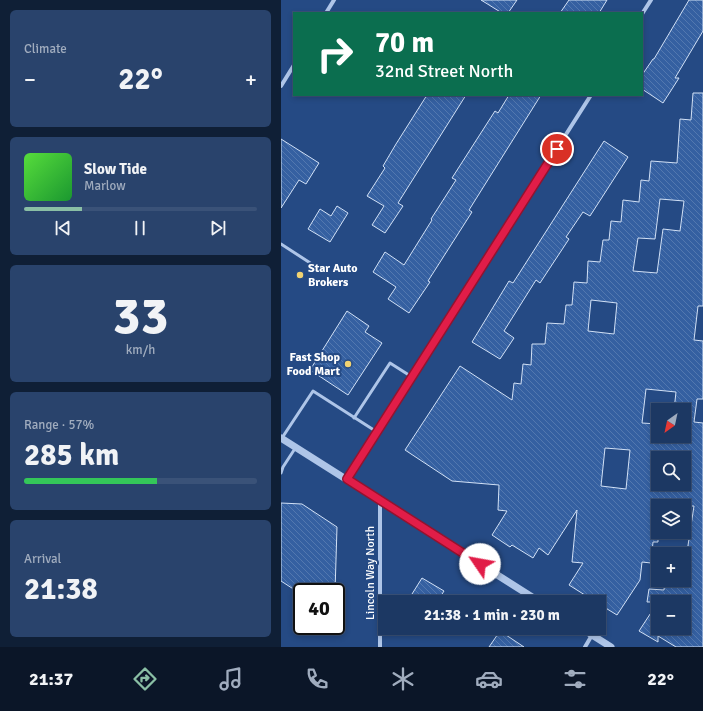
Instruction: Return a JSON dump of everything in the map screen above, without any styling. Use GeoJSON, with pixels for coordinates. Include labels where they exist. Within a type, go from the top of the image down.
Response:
{"type":"FeatureCollection","features":[{"type":"Feature","properties":{"kind":"street"},"geometry":{"type":"LineString","coordinates":[[327,12],[334,0]]}},
{"type":"Feature","properties":{"kind":"street"},"geometry":{"type":"LineString","coordinates":[[643,12],[651,0]]}},
{"type":"Feature","properties":{"kind":"street"},"geometry":{"type":"LineString","coordinates":[[281,86],[293,67]]}},
{"type":"Feature","properties":{"kind":"street"},"geometry":{"type":"LineString","coordinates":[[347,479],[590,96]]}},
{"type":"Feature","properties":{"kind":"street"},"geometry":{"type":"LineString","coordinates":[[282,438],[529,595]]}},
{"type":"Feature","properties":{"kind":"street","name":"Lincoln Way North"},"geometry":{"type":"LineString","coordinates":[[380,500],[380,647]]}},
{"type":"Feature","properties":{"kind":"street"},"geometry":{"type":"LineString","coordinates":[[585,647],[592,635],[611,647]]}},
{"type":"Feature","properties":{"kind":"lane"},"geometry":{"type":"LineString","coordinates":[[281,244],[318,268]]}},
{"type":"Feature","properties":{"kind":"lane"},"geometry":{"type":"LineString","coordinates":[[354,418],[389,363],[412,377]]}},
{"type":"Feature","properties":{"kind":"lane"},"geometry":{"type":"LineString","coordinates":[[282,438],[313,391],[377,432]]}},
{"type":"Feature","properties":{"kind":"lane"},"geometry":{"type":"LineString","coordinates":[[281,473],[283,467],[296,447]]}},
{"type":"Feature","properties":{"kind":"building"},"geometry":{"type":"Polygon","coordinates":[[[481,0],[517,0],[509,12],[500,12],[481,0]]]}},
{"type":"Feature","properties":{"kind":"building"},"geometry":{"type":"Polygon","coordinates":[[[569,0],[607,0],[600,12],[561,12],[569,0]]]}},
{"type":"Feature","properties":{"kind":"building"},"geometry":{"type":"Polygon","coordinates":[[[689,0],[703,0],[703,31],[675,78],[679,78],[663,103],[643,90],[643,74],[654,59],[689,0]]]}},
{"type":"Feature","properties":{"kind":"building"},"geometry":{"type":"Polygon","coordinates":[[[693,93],[703,93],[703,306],[698,306],[694,340],[703,341],[703,399],[697,399],[694,422],[703,423],[703,647],[676,647],[658,636],[658,642],[639,631],[651,613],[651,635],[691,635],[691,595],[651,595],[651,602],[647,602],[649,589],[664,590],[664,587],[691,587],[691,547],[688,547],[689,539],[691,539],[691,526],[694,506],[691,506],[691,499],[651,499],[651,539],[658,539],[658,542],[653,542],[653,547],[651,547],[651,563],[642,562],[640,580],[617,615],[606,608],[606,595],[585,595],[569,585],[583,563],[572,562],[577,510],[548,555],[539,548],[533,558],[512,545],[510,547],[492,535],[507,511],[498,510],[499,485],[452,481],[405,450],[460,366],[512,400],[514,383],[521,384],[523,364],[531,365],[532,344],[545,344],[547,323],[564,324],[566,305],[572,305],[574,282],[587,283],[588,261],[600,262],[603,240],[609,240],[611,221],[621,222],[623,200],[639,202],[641,180],[649,181],[651,161],[677,163],[680,119],[691,120],[693,93]],[[660,199],[655,239],[638,238],[633,271],[657,273],[663,229],[680,231],[684,201],[660,199]],[[591,300],[588,331],[614,334],[617,303],[591,300]],[[605,448],[601,486],[626,489],[630,450],[605,448]]]}},
{"type":"Feature","properties":{"kind":"building"},"geometry":{"type":"Polygon","coordinates":[[[426,96],[465,96],[398,203],[403,206],[385,233],[372,225],[384,206],[367,196],[385,168],[383,166],[426,96]]]}},
{"type":"Feature","properties":{"kind":"building"},"geometry":{"type":"Polygon","coordinates":[[[508,96],[540,96],[469,210],[472,212],[428,281],[430,282],[409,313],[388,299],[396,287],[373,272],[385,252],[404,265],[456,180],[452,178],[495,111],[498,113],[508,96]]]}},
{"type":"Feature","properties":{"kind":"building"},"geometry":{"type":"Polygon","coordinates":[[[281,139],[319,163],[306,184],[299,180],[281,208],[281,139]]]}},
{"type":"Feature","properties":{"kind":"building"},"geometry":{"type":"Polygon","coordinates":[[[604,141],[628,157],[590,216],[583,212],[566,237],[569,239],[540,283],[536,280],[504,331],[514,338],[500,359],[472,342],[509,281],[513,283],[604,141]]]}},
{"type":"Feature","properties":{"kind":"building"},"geometry":{"type":"Polygon","coordinates":[[[337,206],[348,213],[330,242],[308,229],[320,209],[331,216],[337,206]]]}},
{"type":"Feature","properties":{"kind":"building"},"geometry":{"type":"Polygon","coordinates":[[[347,311],[369,326],[365,332],[382,343],[348,395],[310,370],[347,311]]]}},
{"type":"Feature","properties":{"kind":"building"},"geometry":{"type":"Polygon","coordinates":[[[281,503],[302,504],[337,527],[335,583],[293,583],[293,589],[281,581],[281,503]]]}},
{"type":"Feature","properties":{"kind":"building"},"geometry":{"type":"Polygon","coordinates":[[[422,578],[444,591],[441,595],[411,595],[422,578]]]}},
{"type":"Feature","properties":{"kind":"building"},"geometry":{"type":"Polygon","coordinates":[[[497,635],[506,635],[524,647],[489,647],[497,635]]]}},
{"type":"Feature","properties":{"kind":"place","name":"Star Auto Brokers"},"geometry":{"type":"Point","coordinates":[300,275]}},
{"type":"Feature","properties":{"kind":"place","name":"Fast Shop Food Mart"},"geometry":{"type":"Point","coordinates":[348,364]}},
{"type":"Feature","properties":{"kind":"route"},"geometry":{"type":"LineString","coordinates":[[480,564],[347,479],[557,149]]}}]}
